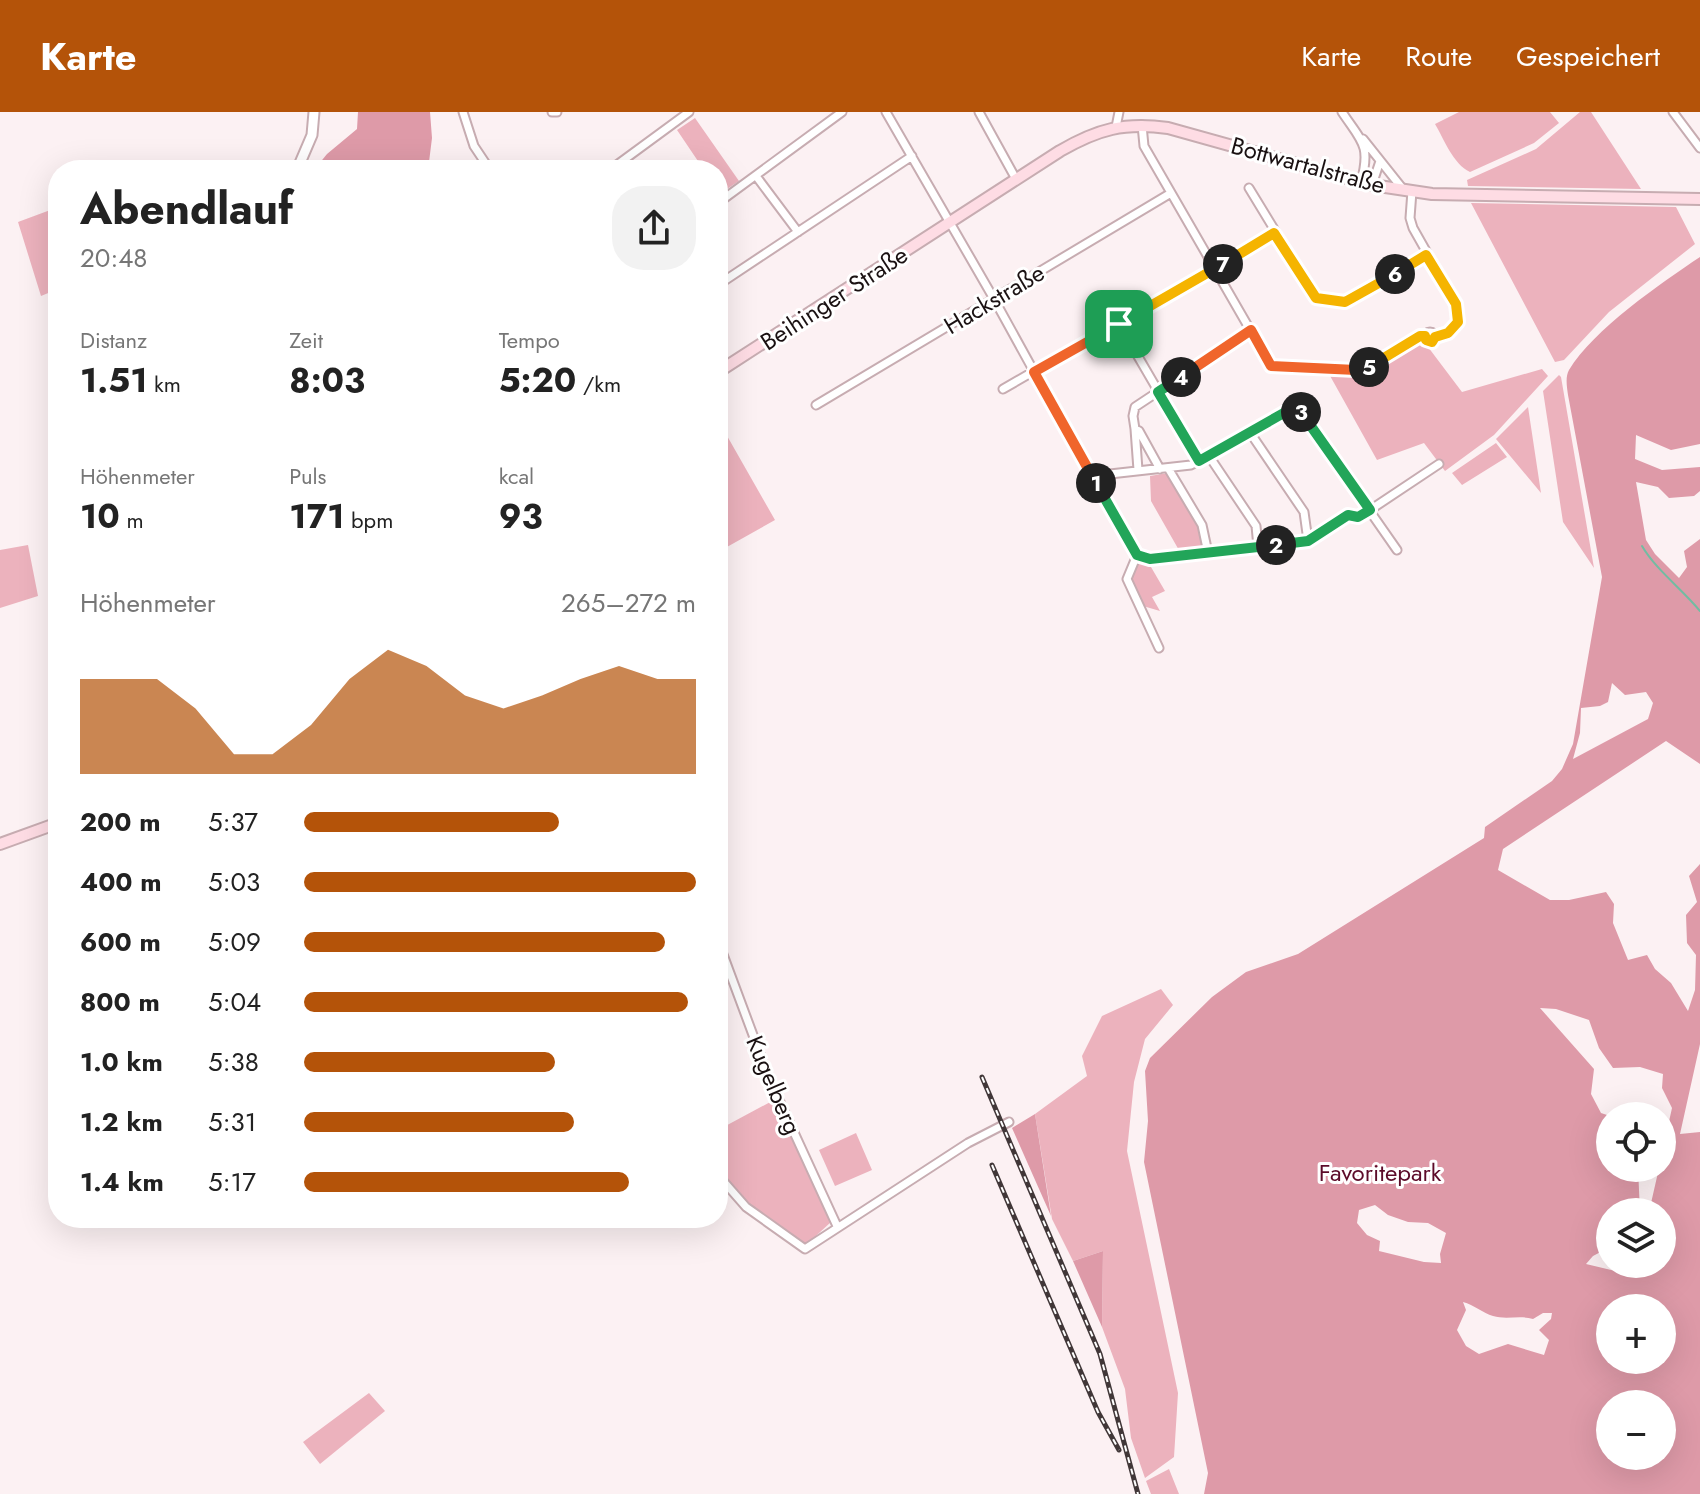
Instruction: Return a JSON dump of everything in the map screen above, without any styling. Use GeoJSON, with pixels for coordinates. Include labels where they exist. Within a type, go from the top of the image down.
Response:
{"type":"FeatureCollection","features":[{"type":"Feature","properties":{"kind":"main road","name":"Bottwartalstraße"},"geometry":{"type":"LineString","coordinates":[[950,223],[1080,139],[1116,127],[1142,125],[1168,128],[1366,183],[1408,191],[1698,200]]}},
{"type":"Feature","properties":{"kind":"main road","name":"Beihinger Straße"},"geometry":{"type":"LineString","coordinates":[[728,366],[950,223]]}},
{"type":"Feature","properties":{"kind":"main road"},"geometry":{"type":"LineString","coordinates":[[0,844],[48,827]]}},
{"type":"Feature","properties":{"kind":"street"},"geometry":{"type":"LineString","coordinates":[[301,160],[312,135],[314,112]]}},
{"type":"Feature","properties":{"kind":"street"},"geometry":{"type":"LineString","coordinates":[[463,112],[474,146],[483,160]]}},
{"type":"Feature","properties":{"kind":"street"},"geometry":{"type":"LineString","coordinates":[[728,196],[842,112]]}},
{"type":"Feature","properties":{"kind":"street"},"geometry":{"type":"LineString","coordinates":[[979,112],[1016,179]]}},
{"type":"Feature","properties":{"kind":"street"},"geometry":{"type":"LineString","coordinates":[[1116,127],[1119,112]]}},
{"type":"Feature","properties":{"kind":"street"},"geometry":{"type":"LineString","coordinates":[[1142,125],[1144,146],[1271,366],[1356,370],[1368,368],[1420,336],[1433,341],[1453,328],[1459,314],[1426,255],[1410,218],[1408,191],[1393,179],[1342,112]]}},
{"type":"Feature","properties":{"kind":"street"},"geometry":{"type":"LineString","coordinates":[[1673,112],[1700,148]]}},
{"type":"Feature","properties":{"kind":"street"},"geometry":{"type":"LineString","coordinates":[[623,160],[685,113]]}},
{"type":"Feature","properties":{"kind":"street"},"geometry":{"type":"LineString","coordinates":[[890,113],[1137,555],[1150,559],[1308,541],[1348,515],[1358,517],[1370,510],[1439,464]]}},
{"type":"Feature","properties":{"kind":"street"},"geometry":{"type":"LineString","coordinates":[[1358,135],[1367,156],[1366,183]]}},
{"type":"Feature","properties":{"kind":"street"},"geometry":{"type":"LineString","coordinates":[[728,278],[912,156]]}},
{"type":"Feature","properties":{"kind":"street"},"geometry":{"type":"LineString","coordinates":[[1366,183],[1380,160]]}},
{"type":"Feature","properties":{"kind":"street"},"geometry":{"type":"LineString","coordinates":[[756,176],[798,232]]}},
{"type":"Feature","properties":{"kind":"street"},"geometry":{"type":"LineString","coordinates":[[1249,188],[1311,293],[1321,300],[1345,302],[1426,255]]}},
{"type":"Feature","properties":{"kind":"street","name":"Hackstraße"},"geometry":{"type":"LineString","coordinates":[[816,405],[1171,193]]}},
{"type":"Feature","properties":{"kind":"street"},"geometry":{"type":"LineString","coordinates":[[1003,389],[1274,233]]}},
{"type":"Feature","properties":{"kind":"street"},"geometry":{"type":"LineString","coordinates":[[1138,470],[1133,416],[1135,407],[1251,330]]}},
{"type":"Feature","properties":{"kind":"street"},"geometry":{"type":"LineString","coordinates":[[1129,341],[1199,461]]}},
{"type":"Feature","properties":{"kind":"street"},"geometry":{"type":"LineString","coordinates":[[1092,476],[1191,465],[1289,410],[1300,411],[1397,550]]}},
{"type":"Feature","properties":{"kind":"street"},"geometry":{"type":"LineString","coordinates":[[1135,429],[1202,525],[1208,553]]}},
{"type":"Feature","properties":{"kind":"street"},"geometry":{"type":"LineString","coordinates":[[1249,431],[1304,512],[1308,541]]}},
{"type":"Feature","properties":{"kind":"street"},"geometry":{"type":"LineString","coordinates":[[1209,456],[1256,526],[1258,547]]}},
{"type":"Feature","properties":{"kind":"street"},"geometry":{"type":"LineString","coordinates":[[1137,555],[1127,579],[1159,648]]}},
{"type":"Feature","properties":{"kind":"street","name":"Kugelberg"},"geometry":{"type":"LineString","coordinates":[[728,968],[769,1078],[837,1226]]}},
{"type":"Feature","properties":{"kind":"street"},"geometry":{"type":"LineString","coordinates":[[728,1186],[746,1207],[805,1249],[968,1143],[1009,1122]]}},
{"type":"Feature","properties":{"kind":"shaded area"},"geometry":{"type":"Polygon","coordinates":[[[1459,112],[1550,112],[1559,123],[1534,143],[1470,172],[1454,157],[1435,124],[1459,112]]]}},
{"type":"Feature","properties":{"kind":"shaded area"},"geometry":{"type":"Polygon","coordinates":[[[1580,112],[1591,112],[1641,189],[1468,186],[1467,180],[1536,149],[1580,112]]]}},
{"type":"Feature","properties":{"kind":"shaded area"},"geometry":{"type":"Polygon","coordinates":[[[695,118],[724,160],[697,160],[677,130],[695,118]]]}},
{"type":"Feature","properties":{"kind":"shaded area"},"geometry":{"type":"Polygon","coordinates":[[[728,165],[739,181],[728,188],[728,165]]]}},
{"type":"Feature","properties":{"kind":"shaded area"},"geometry":{"type":"Polygon","coordinates":[[[1471,203],[1676,207],[1695,244],[1609,312],[1564,360],[1555,362],[1471,203]]]}},
{"type":"Feature","properties":{"kind":"shaded area"},"geometry":{"type":"Polygon","coordinates":[[[48,211],[48,293],[41,296],[18,222],[48,211]]]}},
{"type":"Feature","properties":{"kind":"shaded area"},"geometry":{"type":"Polygon","coordinates":[[[1422,339],[1462,392],[1542,369],[1548,376],[1494,435],[1445,471],[1424,443],[1377,460],[1329,374],[1361,375],[1374,371],[1422,339]]]}},
{"type":"Feature","properties":{"kind":"shaded area"},"geometry":{"type":"Polygon","coordinates":[[[1559,375],[1594,568],[1563,522],[1543,391],[1559,375]]]}},
{"type":"Feature","properties":{"kind":"shaded area"},"geometry":{"type":"Polygon","coordinates":[[[1528,407],[1541,493],[1496,439],[1528,407]]]}},
{"type":"Feature","properties":{"kind":"shaded area"},"geometry":{"type":"Polygon","coordinates":[[[728,438],[775,520],[728,546],[728,438]]]}},
{"type":"Feature","properties":{"kind":"shaded area"},"geometry":{"type":"Polygon","coordinates":[[[1496,443],[1507,457],[1462,485],[1452,473],[1496,443]]]}},
{"type":"Feature","properties":{"kind":"shaded area"},"geometry":{"type":"Polygon","coordinates":[[[1168,473],[1200,526],[1204,549],[1180,552],[1151,501],[1150,476],[1168,473]]]}},
{"type":"Feature","properties":{"kind":"shaded area"},"geometry":{"type":"Polygon","coordinates":[[[28,545],[38,596],[0,608],[0,550],[28,545]]]}},
{"type":"Feature","properties":{"kind":"shaded area"},"geometry":{"type":"Polygon","coordinates":[[[1138,562],[1151,567],[1165,591],[1152,597],[1160,611],[1143,606],[1131,577],[1138,562]]]}},
{"type":"Feature","properties":{"kind":"shaded area"},"geometry":{"type":"Polygon","coordinates":[[[1161,989],[1173,1005],[1145,1039],[1134,1082],[1127,1151],[1178,1393],[1174,1457],[1145,1478],[1131,1438],[1125,1389],[1102,1327],[1103,1251],[1073,1261],[1052,1219],[1035,1114],[1087,1076],[1082,1056],[1102,1016],[1161,989]]]}},
{"type":"Feature","properties":{"kind":"shaded area"},"geometry":{"type":"Polygon","coordinates":[[[774,1100],[831,1222],[806,1245],[759,1213],[728,1181],[728,1125],[774,1100]]]}},
{"type":"Feature","properties":{"kind":"shaded area"},"geometry":{"type":"Polygon","coordinates":[[[856,1133],[872,1170],[835,1186],[819,1150],[856,1133]]]}},
{"type":"Feature","properties":{"kind":"shaded area"},"geometry":{"type":"Polygon","coordinates":[[[369,1393],[385,1411],[320,1464],[303,1442],[369,1393]]]}},
{"type":"Feature","properties":{"kind":"shaded area"},"geometry":{"type":"Polygon","coordinates":[[[1169,1469],[1179,1494],[1151,1494],[1146,1481],[1169,1469]]]}},
{"type":"Feature","properties":{"kind":"green space"},"geometry":{"type":"Polygon","coordinates":[[[358,112],[430,112],[432,138],[429,160],[322,160],[357,129],[358,112]]]}},
{"type":"Feature","properties":{"kind":"green space","name":"Favoritepark"},"geometry":{"type":"Polygon","coordinates":[[[1700,257],[1700,444],[1671,450],[1636,435],[1635,459],[1662,470],[1700,467],[1700,491],[1694,496],[1669,498],[1658,487],[1636,482],[1646,540],[1679,578],[1687,567],[1684,551],[1700,539],[1700,764],[1666,741],[1503,849],[1498,870],[1550,900],[1569,900],[1606,892],[1614,904],[1613,923],[1628,960],[1647,955],[1655,969],[1671,983],[1688,1011],[1695,990],[1696,955],[1687,943],[1686,915],[1697,902],[1689,876],[1700,864],[1700,1044],[1680,1134],[1700,1132],[1700,1494],[1204,1494],[1208,1473],[1144,1162],[1148,1121],[1145,1071],[1150,1058],[1212,997],[1246,972],[1298,954],[1484,838],[1485,827],[1552,781],[1562,769],[1573,744],[1602,577],[1567,376],[1594,339],[1648,294],[1700,257]],[[1612,683],[1608,702],[1581,708],[1580,733],[1573,759],[1648,719],[1653,703],[1646,692],[1625,695],[1612,683]],[[1375,1205],[1359,1210],[1357,1223],[1367,1235],[1380,1241],[1379,1251],[1441,1263],[1440,1254],[1446,1233],[1428,1223],[1408,1222],[1388,1215],[1375,1205]],[[1463,1302],[1466,1310],[1457,1330],[1466,1346],[1479,1354],[1508,1344],[1544,1355],[1549,1340],[1539,1330],[1551,1319],[1552,1313],[1543,1313],[1533,1319],[1498,1317],[1463,1302]]]}},
{"type":"Feature","properties":{"kind":"green space"},"geometry":{"type":"Polygon","coordinates":[[[1035,1114],[1051,1216],[1012,1128],[1035,1114]]]}},
{"type":"Feature","properties":{"kind":"green space"},"geometry":{"type":"Polygon","coordinates":[[[1103,1251],[1102,1327],[1073,1261],[1103,1251]]]}},
{"type":"Feature","properties":{"kind":"waterway"},"geometry":{"type":"LineString","coordinates":[[1642,546],[1700,611]]}},
{"type":"Feature","properties":{"kind":"railway"},"geometry":{"type":"LineString","coordinates":[[982,1077],[1100,1354],[1138,1494]]}},
{"type":"Feature","properties":{"kind":"railway"},"geometry":{"type":"LineString","coordinates":[[992,1165],[1098,1412],[1119,1450]]}},
{"type":"Feature","properties":{"kind":"route"},"geometry":{"type":"LineString","coordinates":[[1274,233],[1316,298],[1345,302],[1426,255],[1459,314],[1453,328],[1435,337],[1432,342],[1420,336],[1368,368],[1356,370],[1271,366],[1251,330],[1158,392],[1199,461],[1289,410],[1300,411],[1370,510],[1358,517],[1348,515],[1308,541],[1150,559],[1137,555],[1130,546],[1034,372],[1119,324],[1274,233]]}}]}
